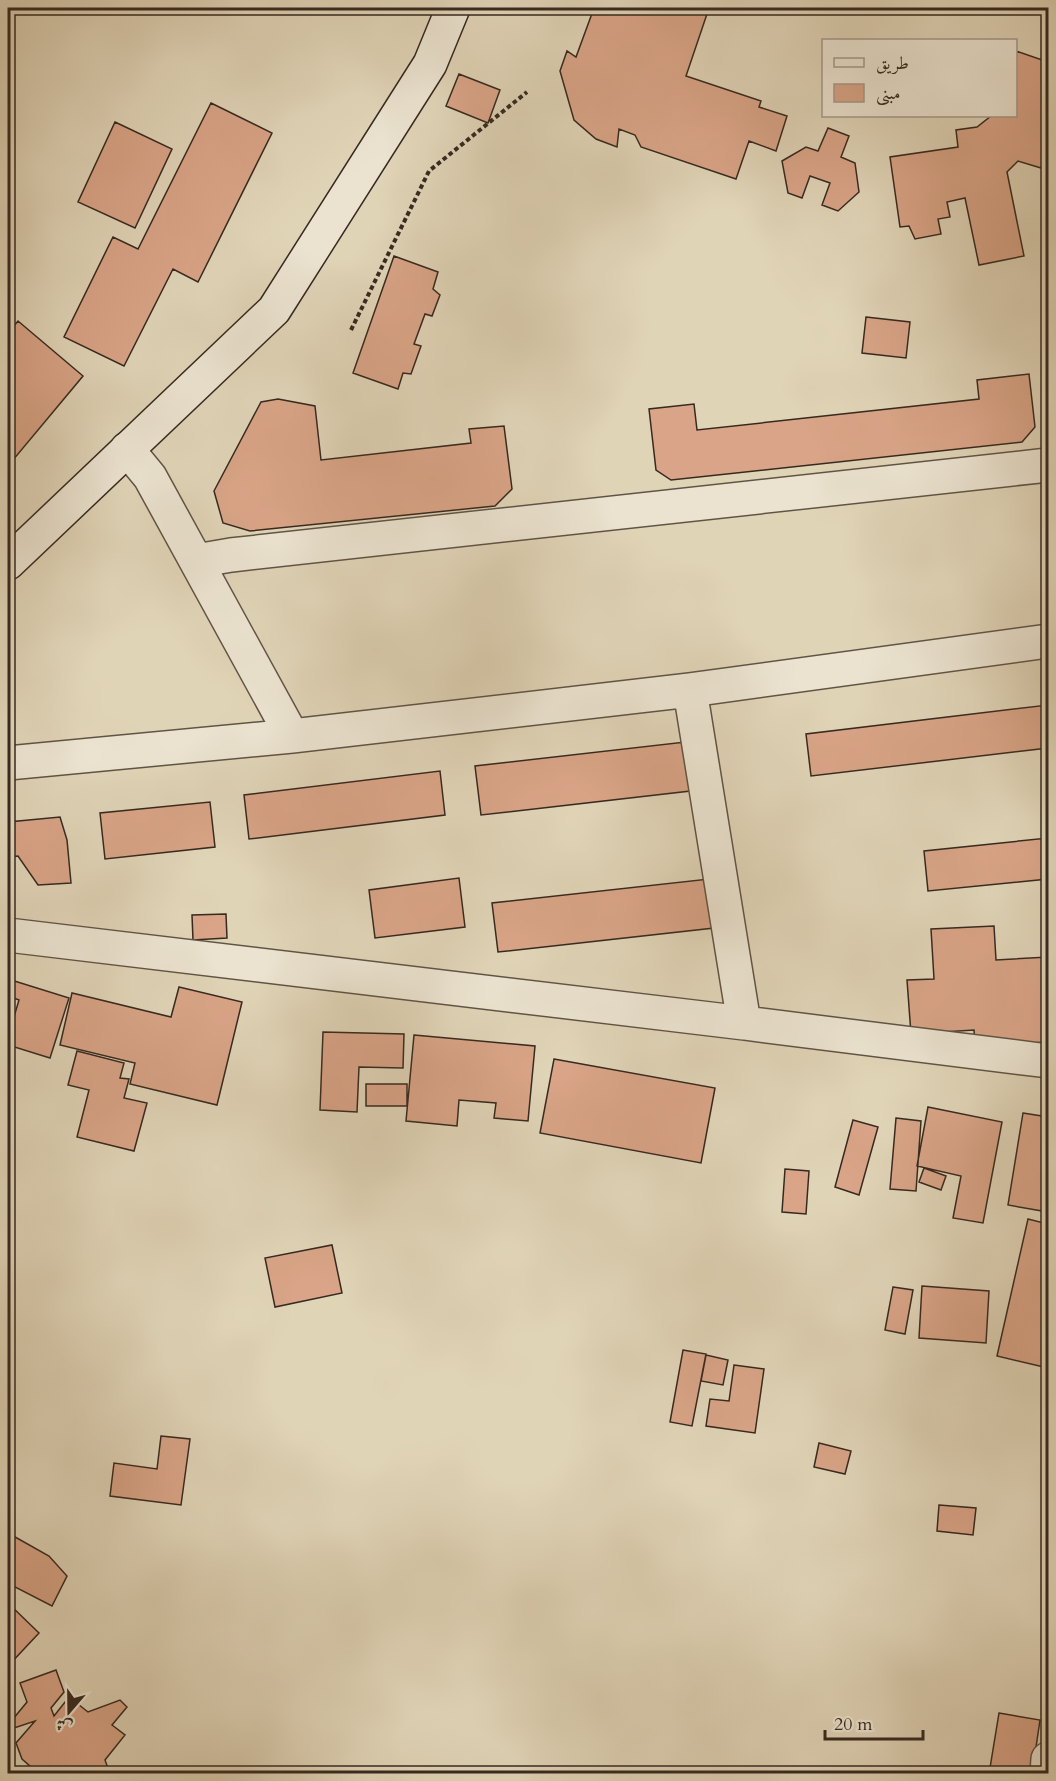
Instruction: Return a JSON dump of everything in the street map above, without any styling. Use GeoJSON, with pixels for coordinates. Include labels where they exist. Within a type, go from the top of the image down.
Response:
{"type":"FeatureCollection","features":[{"type":"Feature","properties":{"kind":"street"},"geometry":{"type":"LineString","coordinates":[[8,563],[274,310],[430,64],[453,8]]}},
{"type":"Feature","properties":{"kind":"street"},"geometry":{"type":"LineString","coordinates":[[127,449],[150,477],[292,736]]}},
{"type":"Feature","properties":{"kind":"street"},"geometry":{"type":"LineString","coordinates":[[196,561],[231,555],[1048,465]]}},
{"type":"Feature","properties":{"kind":"street"},"geometry":{"type":"LineString","coordinates":[[8,763],[292,736],[690,690],[1048,641]]}},
{"type":"Feature","properties":{"kind":"street"},"geometry":{"type":"LineString","coordinates":[[690,690],[744,1023]]}},
{"type":"Feature","properties":{"kind":"street"},"geometry":{"type":"LineString","coordinates":[[8,934],[1048,1061]]}},
{"type":"Feature","properties":{"kind":"street"},"geometry":{"type":"LineString","coordinates":[[1047,1773],[1048,1759]]}},
{"type":"Feature","properties":{"kind":"path"},"geometry":{"type":"LineString","coordinates":[[351,330],[429,171],[527,92]]}},
{"type":"Feature","properties":{"kind":"building"},"geometry":{"type":"Polygon","coordinates":[[[594,8],[709,8],[686,76],[761,101],[759,107],[787,116],[776,151],[749,141],[736,179],[641,147],[635,135],[619,129],[617,147],[596,139],[574,120],[560,71],[567,51],[576,57],[594,8]]]}},
{"type":"Feature","properties":{"kind":"building"},"geometry":{"type":"Polygon","coordinates":[[[1017,51],[1048,62],[1048,144],[1041,168],[1018,161],[1007,172],[1024,256],[979,265],[965,198],[947,202],[950,217],[938,219],[941,234],[915,239],[909,226],[900,227],[890,157],[958,147],[956,130],[977,127],[990,117],[1017,117],[1017,51]]]}},
{"type":"Feature","properties":{"kind":"building"},"geometry":{"type":"Polygon","coordinates":[[[459,74],[500,90],[488,123],[446,106],[459,74]]]}},
{"type":"Feature","properties":{"kind":"building"},"geometry":{"type":"Polygon","coordinates":[[[211,103],[272,133],[198,282],[173,269],[124,366],[64,337],[113,237],[138,249],[211,103]]]}},
{"type":"Feature","properties":{"kind":"building"},"geometry":{"type":"Polygon","coordinates":[[[115,122],[172,149],[135,228],[78,202],[115,122]]]}},
{"type":"Feature","properties":{"kind":"building"},"geometry":{"type":"Polygon","coordinates":[[[828,128],[849,136],[841,157],[855,163],[859,192],[838,211],[822,205],[830,183],[810,176],[802,198],[788,193],[782,161],[806,147],[818,151],[828,128]]]}},
{"type":"Feature","properties":{"kind":"building"},"geometry":{"type":"Polygon","coordinates":[[[394,256],[438,272],[433,289],[440,295],[432,316],[425,314],[414,344],[421,346],[411,374],[403,373],[398,389],[353,373],[394,256]]]}},
{"type":"Feature","properties":{"kind":"building"},"geometry":{"type":"Polygon","coordinates":[[[866,317],[910,322],[906,358],[862,353],[866,317]]]}},
{"type":"Feature","properties":{"kind":"building"},"geometry":{"type":"Polygon","coordinates":[[[18,321],[83,376],[8,466],[8,333],[18,321]]]}},
{"type":"Feature","properties":{"kind":"building"},"geometry":{"type":"Polygon","coordinates":[[[1029,374],[1035,427],[1022,442],[671,480],[656,470],[649,409],[694,404],[697,430],[979,399],[977,380],[1029,374]]]}},
{"type":"Feature","properties":{"kind":"building"},"geometry":{"type":"Polygon","coordinates":[[[278,399],[315,406],[321,460],[471,443],[469,429],[504,426],[512,489],[495,506],[250,531],[223,523],[214,491],[261,402],[278,399]]]}},
{"type":"Feature","properties":{"kind":"building"},"geometry":{"type":"Polygon","coordinates":[[[1048,705],[1048,748],[811,776],[806,734],[1048,705]]]}},
{"type":"Feature","properties":{"kind":"building"},"geometry":{"type":"Polygon","coordinates":[[[694,741],[699,790],[481,815],[475,766],[694,741]]]}},
{"type":"Feature","properties":{"kind":"building"},"geometry":{"type":"Polygon","coordinates":[[[440,771],[445,815],[249,839],[244,795],[440,771]]]}},
{"type":"Feature","properties":{"kind":"building"},"geometry":{"type":"Polygon","coordinates":[[[210,802],[215,847],[105,859],[100,813],[210,802]]]}},
{"type":"Feature","properties":{"kind":"building"},"geometry":{"type":"Polygon","coordinates":[[[60,817],[67,840],[71,883],[38,885],[18,856],[8,857],[8,822],[60,817]]]}},
{"type":"Feature","properties":{"kind":"building"},"geometry":{"type":"Polygon","coordinates":[[[1048,838],[1048,879],[928,891],[924,851],[1048,838]]]}},
{"type":"Feature","properties":{"kind":"building"},"geometry":{"type":"Polygon","coordinates":[[[459,878],[465,927],[375,938],[369,890],[459,878]]]}},
{"type":"Feature","properties":{"kind":"building"},"geometry":{"type":"Polygon","coordinates":[[[709,879],[714,928],[498,952],[492,903],[709,879]]]}},
{"type":"Feature","properties":{"kind":"building"},"geometry":{"type":"Polygon","coordinates":[[[226,914],[227,938],[193,940],[192,915],[226,914]]]}},
{"type":"Feature","properties":{"kind":"building"},"geometry":{"type":"Polygon","coordinates":[[[994,926],[996,960],[1048,957],[1048,1042],[975,1046],[974,1030],[911,1034],[907,980],[934,979],[931,929],[994,926]]]}},
{"type":"Feature","properties":{"kind":"building"},"geometry":{"type":"Polygon","coordinates":[[[8,979],[69,998],[50,1058],[8,1045],[8,1037],[19,1000],[8,996],[8,979]]]}},
{"type":"Feature","properties":{"kind":"building"},"geometry":{"type":"Polygon","coordinates":[[[179,987],[242,1002],[217,1105],[130,1084],[135,1063],[60,1045],[72,993],[171,1017],[179,987]]]}},
{"type":"Feature","properties":{"kind":"building"},"geometry":{"type":"Polygon","coordinates":[[[323,1032],[404,1034],[403,1068],[359,1067],[357,1112],[320,1110],[323,1032]]]}},
{"type":"Feature","properties":{"kind":"building"},"geometry":{"type":"Polygon","coordinates":[[[414,1035],[535,1046],[528,1121],[494,1118],[496,1103],[459,1100],[457,1126],[406,1121],[414,1035]]]}},
{"type":"Feature","properties":{"kind":"building"},"geometry":{"type":"Polygon","coordinates":[[[77,1051],[124,1063],[120,1078],[129,1079],[124,1098],[147,1103],[134,1151],[77,1137],[89,1090],[68,1085],[77,1051]]]}},
{"type":"Feature","properties":{"kind":"building"},"geometry":{"type":"Polygon","coordinates":[[[554,1059],[715,1088],[701,1163],[540,1133],[554,1059]]]}},
{"type":"Feature","properties":{"kind":"building"},"geometry":{"type":"Polygon","coordinates":[[[366,1084],[407,1084],[407,1106],[366,1106],[366,1084]]]}},
{"type":"Feature","properties":{"kind":"building"},"geometry":{"type":"Polygon","coordinates":[[[928,1107],[1002,1122],[983,1223],[953,1218],[961,1176],[917,1166],[928,1107]]]}},
{"type":"Feature","properties":{"kind":"building"},"geometry":{"type":"Polygon","coordinates":[[[1023,1113],[1048,1117],[1048,1212],[1008,1205],[1023,1113]]]}},
{"type":"Feature","properties":{"kind":"building"},"geometry":{"type":"Polygon","coordinates":[[[896,1118],[921,1121],[916,1191],[890,1189],[896,1118]]]}},
{"type":"Feature","properties":{"kind":"building"},"geometry":{"type":"Polygon","coordinates":[[[853,1120],[878,1127],[859,1195],[835,1187],[853,1120]]]}},
{"type":"Feature","properties":{"kind":"building"},"geometry":{"type":"Polygon","coordinates":[[[924,1168],[946,1176],[941,1190],[919,1182],[924,1168]]]}},
{"type":"Feature","properties":{"kind":"building"},"geometry":{"type":"Polygon","coordinates":[[[785,1169],[809,1171],[806,1214],[782,1212],[785,1169]]]}},
{"type":"Feature","properties":{"kind":"building"},"geometry":{"type":"Polygon","coordinates":[[[1028,1219],[1048,1224],[1048,1368],[997,1356],[1028,1219]]]}},
{"type":"Feature","properties":{"kind":"building"},"geometry":{"type":"Polygon","coordinates":[[[332,1245],[342,1293],[275,1307],[265,1258],[332,1245]]]}},
{"type":"Feature","properties":{"kind":"building"},"geometry":{"type":"Polygon","coordinates":[[[922,1286],[989,1291],[986,1343],[919,1338],[922,1286]]]}},
{"type":"Feature","properties":{"kind":"building"},"geometry":{"type":"Polygon","coordinates":[[[893,1287],[913,1290],[905,1334],[885,1330],[893,1287]]]}},
{"type":"Feature","properties":{"kind":"building"},"geometry":{"type":"Polygon","coordinates":[[[683,1350],[706,1354],[692,1426],[670,1422],[683,1350]]]}},
{"type":"Feature","properties":{"kind":"building"},"geometry":{"type":"Polygon","coordinates":[[[706,1355],[728,1360],[723,1385],[701,1381],[706,1355]]]}},
{"type":"Feature","properties":{"kind":"building"},"geometry":{"type":"Polygon","coordinates":[[[734,1365],[764,1369],[755,1433],[706,1426],[710,1399],[729,1401],[734,1365]]]}},
{"type":"Feature","properties":{"kind":"building"},"geometry":{"type":"Polygon","coordinates":[[[161,1436],[190,1439],[181,1505],[110,1496],[114,1463],[157,1469],[161,1436]]]}},
{"type":"Feature","properties":{"kind":"building"},"geometry":{"type":"Polygon","coordinates":[[[819,1443],[851,1451],[845,1474],[814,1467],[819,1443]]]}},
{"type":"Feature","properties":{"kind":"building"},"geometry":{"type":"Polygon","coordinates":[[[939,1505],[976,1508],[973,1535],[937,1531],[939,1505]]]}},
{"type":"Feature","properties":{"kind":"building"},"geometry":{"type":"Polygon","coordinates":[[[8,1533],[49,1556],[67,1576],[52,1606],[15,1587],[8,1577],[8,1533]]]}},
{"type":"Feature","properties":{"kind":"building"},"geometry":{"type":"Polygon","coordinates":[[[8,1603],[39,1633],[8,1666],[8,1603]]]}},
{"type":"Feature","properties":{"kind":"building"},"geometry":{"type":"Polygon","coordinates":[[[56,1670],[64,1692],[51,1708],[54,1716],[69,1697],[88,1712],[120,1700],[127,1707],[112,1725],[125,1735],[105,1760],[110,1774],[39,1774],[22,1759],[16,1743],[35,1721],[8,1730],[8,1725],[27,1702],[20,1683],[56,1670]]]}},
{"type":"Feature","properties":{"kind":"building"},"geometry":{"type":"Polygon","coordinates":[[[999,1713],[1040,1720],[1032,1774],[989,1774],[999,1713]]]}}]}
